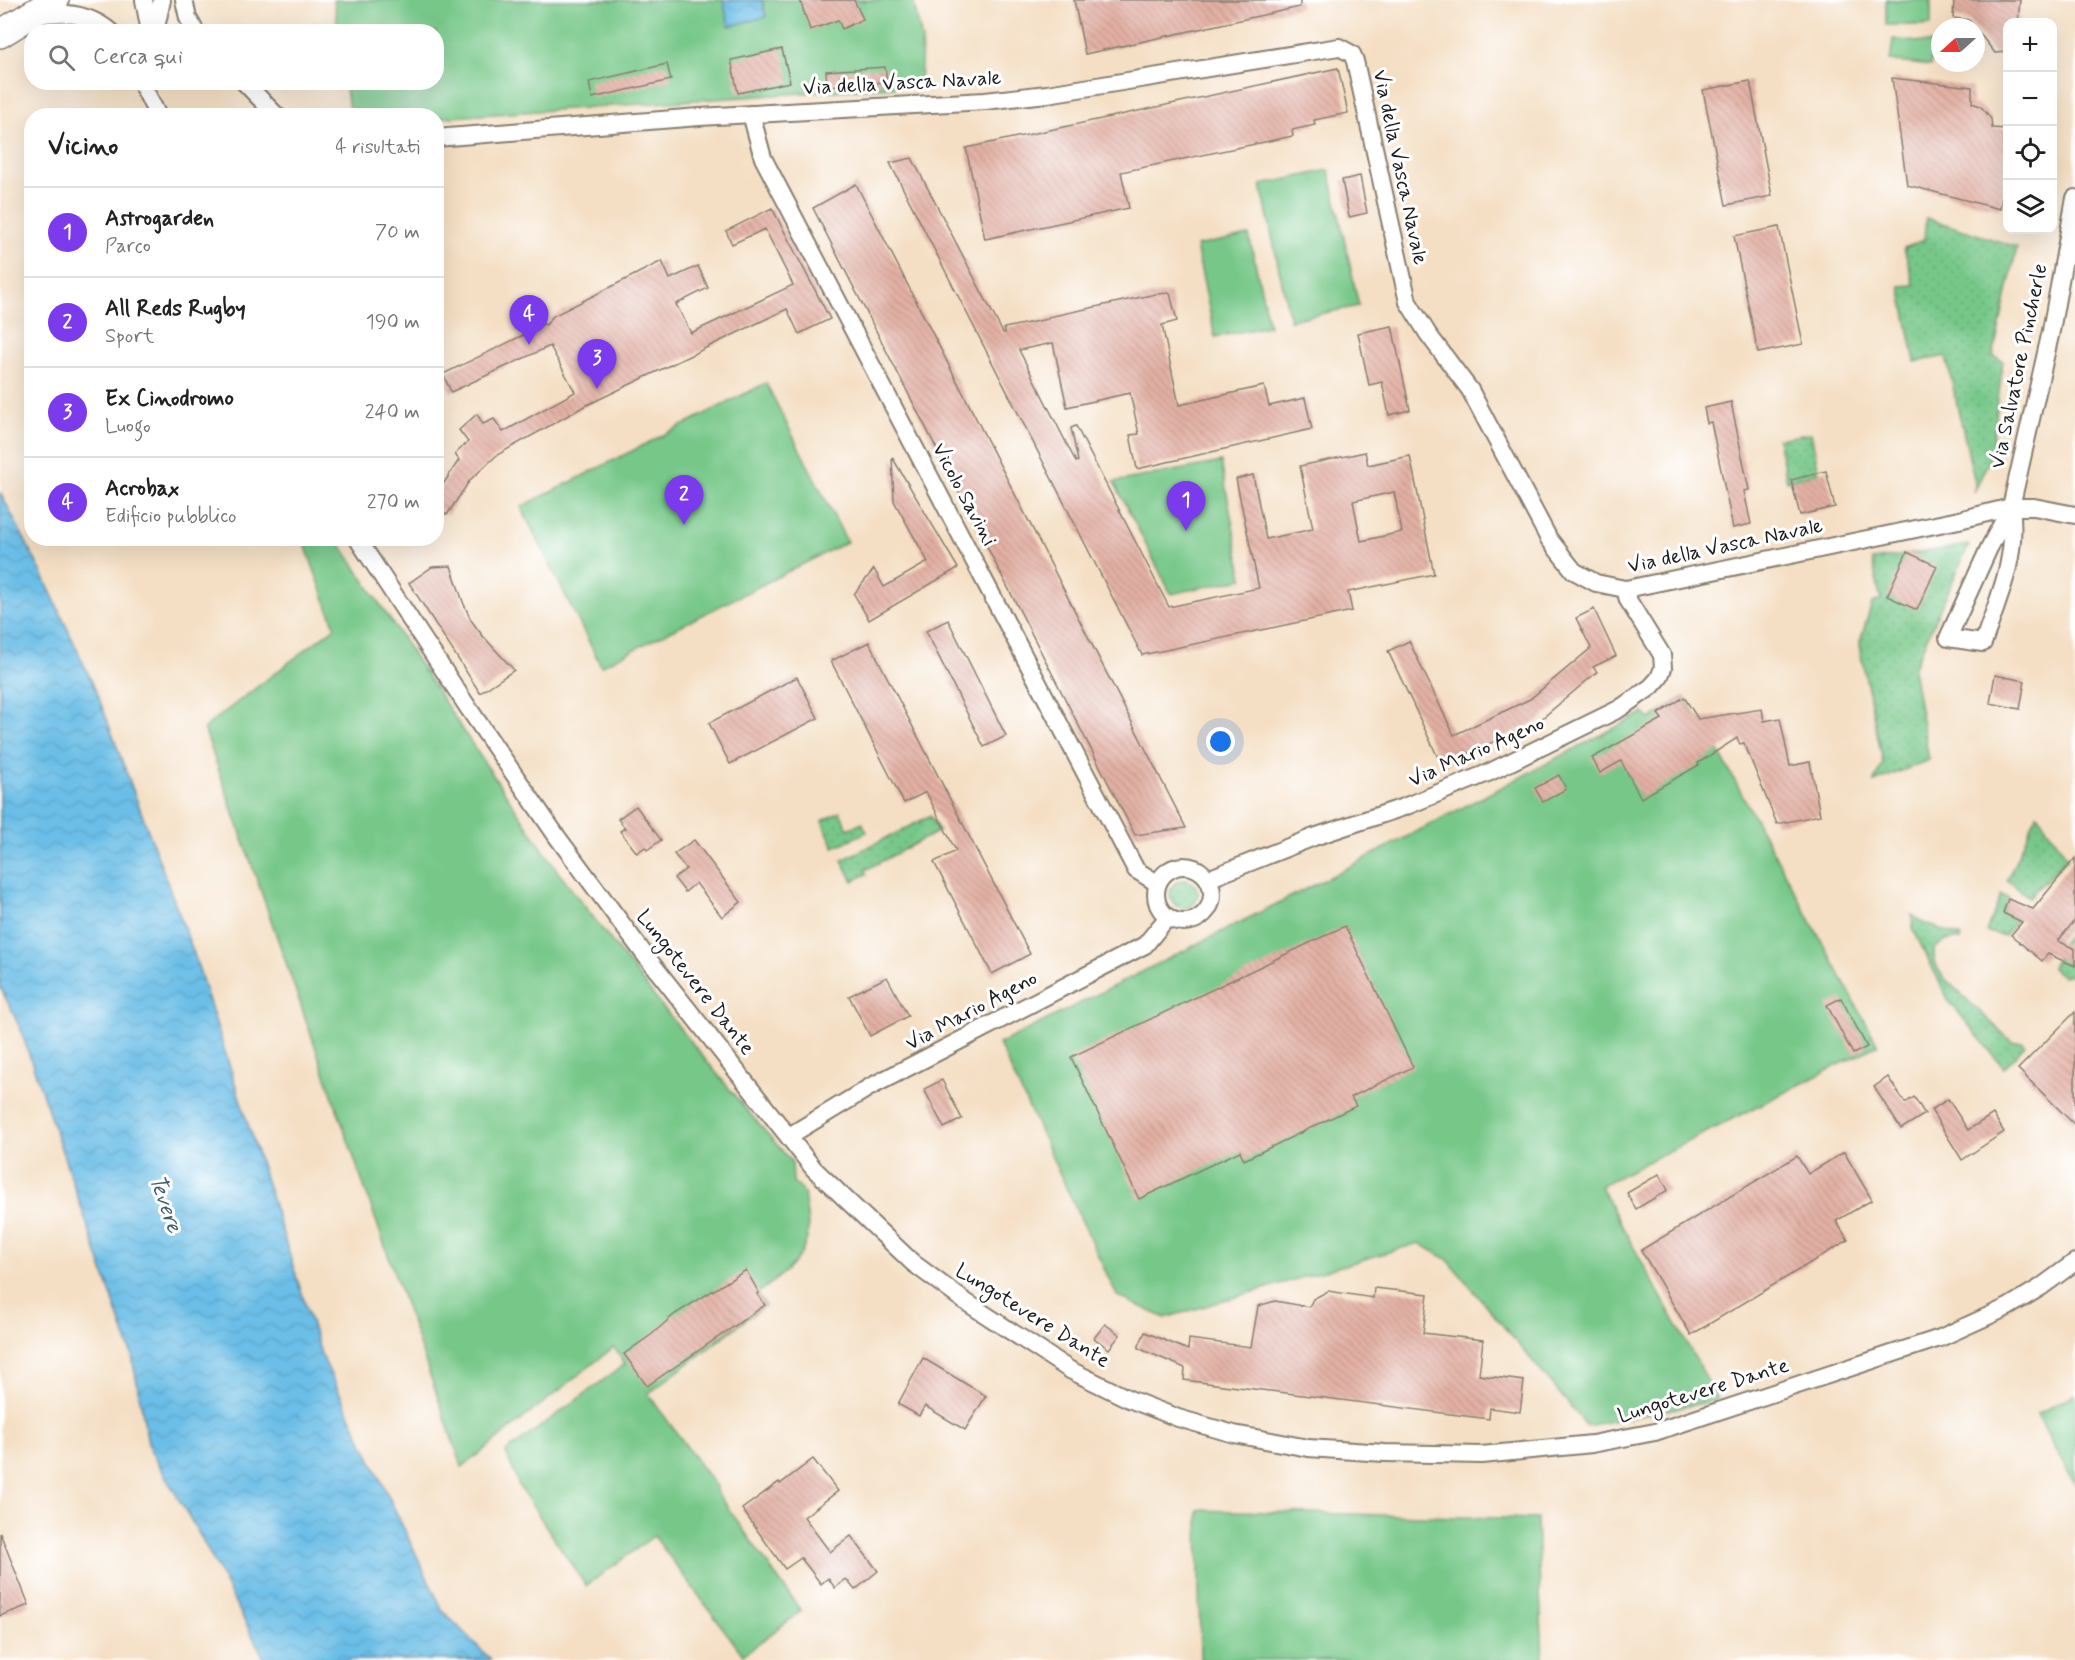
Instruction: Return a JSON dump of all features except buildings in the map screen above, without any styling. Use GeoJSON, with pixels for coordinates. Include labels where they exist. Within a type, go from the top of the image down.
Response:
{"type":"FeatureCollection","features":[{"type":"Feature","properties":{"kind":"main road"},"geometry":{"type":"LineString","coordinates":[[0,34],[55,0]]}},
{"type":"Feature","properties":{"kind":"street"},"geometry":{"type":"LineString","coordinates":[[144,0],[148,24]]}},
{"type":"Feature","properties":{"kind":"street"},"geometry":{"type":"LineString","coordinates":[[157,24],[162,0]]}},
{"type":"Feature","properties":{"kind":"street"},"geometry":{"type":"LineString","coordinates":[[184,0],[191,24]]}},
{"type":"Feature","properties":{"kind":"street"},"geometry":{"type":"LineString","coordinates":[[28,16],[77,15],[99,24]]}},
{"type":"Feature","properties":{"kind":"street","name":"Via della Vasca Navale"},"geometry":{"type":"LineString","coordinates":[[444,137],[751,114],[985,101],[1047,94],[1331,48],[1346,49],[1355,61],[1408,302],[1428,334],[1470,390],[1540,524],[1559,554],[1574,571],[1588,580],[1625,589],[1702,575],[2011,507],[2034,507],[2075,515]]}},
{"type":"Feature","properties":{"kind":"street"},"geometry":{"type":"LineString","coordinates":[[145,90],[155,108]]}},
{"type":"Feature","properties":{"kind":"street"},"geometry":{"type":"LineString","coordinates":[[155,90],[155,108]]}},
{"type":"Feature","properties":{"kind":"street"},"geometry":{"type":"LineString","coordinates":[[252,90],[269,108]]}},
{"type":"Feature","properties":{"kind":"street","name":"Vicolo Savini"},"geometry":{"type":"LineString","coordinates":[[751,114],[763,158],[1136,870],[1158,883]]}},
{"type":"Feature","properties":{"kind":"street","name":"Via Salvatore Pincherle"},"geometry":{"type":"LineString","coordinates":[[2011,507],[2051,331],[2075,198]]}},
{"type":"Feature","properties":{"kind":"street"},"geometry":{"type":"LineString","coordinates":[[2011,507],[2012,548],[2006,576],[1983,643],[1948,638],[1989,548],[2011,507]]}},
{"type":"Feature","properties":{"kind":"street","name":"Lungotevere Dante"},"geometry":{"type":"LineString","coordinates":[[362,546],[469,709],[558,838],[645,955],[814,1169],[913,1263],[963,1300],[1070,1370],[1129,1399],[1178,1418],[1233,1434],[1308,1448],[1384,1453],[1482,1455],[1592,1444],[1655,1432],[1940,1338],[2008,1307],[2075,1262]]}},
{"type":"Feature","properties":{"kind":"street","name":"Via Mario Ageno"},"geometry":{"type":"LineString","coordinates":[[1208,879],[1314,837],[1404,807],[1490,772],[1619,709],[1651,687],[1659,678],[1663,668],[1662,656],[1628,600],[1625,589]]}},
{"type":"Feature","properties":{"kind":"street"},"geometry":{"type":"LineString","coordinates":[[1186,866],[1202,872],[1208,879],[1212,898],[1204,915],[1196,920],[1186,923],[1167,918],[1156,902],[1155,892],[1158,883],[1169,870],[1186,866]]}},
{"type":"Feature","properties":{"kind":"street","name":"Via Mario Ageno"},"geometry":{"type":"LineString","coordinates":[[789,1136],[870,1088],[1145,945],[1167,918]]}},
{"type":"Feature","properties":{"kind":"green space"},"geometry":{"type":"Polygon","coordinates":[[[334,0],[913,0],[922,40],[920,85],[444,118],[444,108],[349,108],[346,90],[444,90],[444,24],[337,24],[334,0]]]}},
{"type":"Feature","properties":{"kind":"green space"},"geometry":{"type":"Polygon","coordinates":[[[1886,0],[1931,0],[1931,25],[1886,25],[1886,0]]]}},
{"type":"Feature","properties":{"kind":"green space"},"geometry":{"type":"Polygon","coordinates":[[[1893,39],[1931,44],[1930,66],[1890,61],[1893,39]]]}},
{"type":"Feature","properties":{"kind":"green space"},"geometry":{"type":"Polygon","coordinates":[[[1329,170],[1359,306],[1290,320],[1261,185],[1329,170]]]}},
{"type":"Feature","properties":{"kind":"green space"},"geometry":{"type":"Polygon","coordinates":[[[1926,218],[2017,247],[1993,356],[2003,361],[1991,455],[1974,493],[1975,483],[1946,356],[1915,362],[1900,286],[1914,285],[1904,248],[1924,240],[1926,218]]]}},
{"type":"Feature","properties":{"kind":"green space"},"geometry":{"type":"Polygon","coordinates":[[[1249,235],[1269,326],[1215,337],[1196,246],[1249,235]]]}},
{"type":"Feature","properties":{"kind":"green space"},"geometry":{"type":"Polygon","coordinates":[[[766,383],[847,542],[601,666],[521,507],[766,383]]]}},
{"type":"Feature","properties":{"kind":"green space"},"geometry":{"type":"Polygon","coordinates":[[[1811,433],[1819,473],[1787,481],[1778,439],[1811,433]]]}},
{"type":"Feature","properties":{"kind":"green space"},"geometry":{"type":"Polygon","coordinates":[[[1221,462],[1243,579],[1171,594],[1114,482],[1221,462]]]}},
{"type":"Feature","properties":{"kind":"green space"},"geometry":{"type":"Polygon","coordinates":[[[1969,545],[1913,669],[1929,760],[1874,782],[1883,762],[1859,645],[1872,603],[1881,600],[1872,560],[1969,545]]]}},
{"type":"Feature","properties":{"kind":"green space"},"geometry":{"type":"Polygon","coordinates":[[[306,546],[342,546],[559,873],[657,1000],[792,1162],[793,1182],[804,1192],[808,1224],[807,1240],[791,1266],[757,1294],[765,1305],[648,1394],[717,1488],[715,1490],[801,1611],[743,1655],[654,1536],[586,1586],[519,1486],[506,1452],[625,1364],[614,1347],[462,1467],[204,728],[335,627],[306,546]]]}},
{"type":"Feature","properties":{"kind":"green space"},"geometry":{"type":"Polygon","coordinates":[[[1684,697],[1718,750],[1878,1045],[1600,1186],[1718,1400],[1587,1426],[1447,1259],[1419,1243],[1165,1318],[1117,1296],[999,1044],[1328,878],[1643,713],[1650,719],[1684,697]]]}},
{"type":"Feature","properties":{"kind":"green space"},"geometry":{"type":"Polygon","coordinates":[[[840,812],[848,829],[862,822],[867,832],[834,847],[822,821],[840,812]]]}},
{"type":"Feature","properties":{"kind":"green space"},"geometry":{"type":"Polygon","coordinates":[[[2037,814],[2068,858],[2029,897],[2007,880],[2037,814]]]}},
{"type":"Feature","properties":{"kind":"green space"},"geometry":{"type":"Polygon","coordinates":[[[930,816],[939,831],[865,870],[867,874],[853,881],[842,860],[930,816]]]}},
{"type":"Feature","properties":{"kind":"green space"},"geometry":{"type":"Polygon","coordinates":[[[1184,880],[1194,884],[1198,894],[1194,904],[1184,908],[1174,904],[1170,894],[1174,884],[1184,880]]]}},
{"type":"Feature","properties":{"kind":"green space"},"geometry":{"type":"Polygon","coordinates":[[[2001,895],[2009,898],[2003,913],[2017,919],[2005,936],[1986,932],[2001,895]]]}},
{"type":"Feature","properties":{"kind":"green space"},"geometry":{"type":"Polygon","coordinates":[[[1912,915],[1924,923],[1961,937],[1960,940],[1946,941],[1934,949],[1934,962],[1943,977],[2012,1042],[2023,1042],[2025,1045],[2004,1068],[1949,1001],[1913,929],[1912,915]]]}},
{"type":"Feature","properties":{"kind":"green space"},"geometry":{"type":"Polygon","coordinates":[[[2075,927],[2075,949],[2070,947],[2064,961],[2075,966],[2075,971],[2063,977],[2052,968],[2063,941],[2075,927]]]}},
{"type":"Feature","properties":{"kind":"green space"},"geometry":{"type":"Polygon","coordinates":[[[2075,1394],[2075,1485],[2037,1414],[2075,1394]]]}},
{"type":"Feature","properties":{"kind":"green space"},"geometry":{"type":"Polygon","coordinates":[[[1198,1510],[1537,1519],[1543,1660],[1200,1660],[1198,1510]]]}},
{"type":"Feature","properties":{"kind":"water"},"geometry":{"type":"Polygon","coordinates":[[[723,0],[762,0],[766,17],[729,26],[723,0]]]}},
{"type":"Feature","properties":{"kind":"water","name":"Tevere"},"geometry":{"type":"Polygon","coordinates":[[[0,492],[24,538],[24,546],[28,546],[41,571],[97,693],[195,957],[321,1354],[443,1611],[491,1660],[265,1660],[202,1539],[149,1448],[132,1356],[20,1028],[0,986],[0,492]]]}},
{"type":"Feature","properties":{"kind":"place","name":"Acrobax"},"geometry":{"type":"Point","coordinates":[529,345]}},
{"type":"Feature","properties":{"kind":"place","name":"Ex Cinodromo"},"geometry":{"type":"Point","coordinates":[597,389]}},
{"type":"Feature","properties":{"kind":"place","name":"All Reds Rugby"},"geometry":{"type":"Point","coordinates":[684,525]}},
{"type":"Feature","properties":{"kind":"place","name":"Astrogarden"},"geometry":{"type":"Point","coordinates":[1186,531]}}]}
